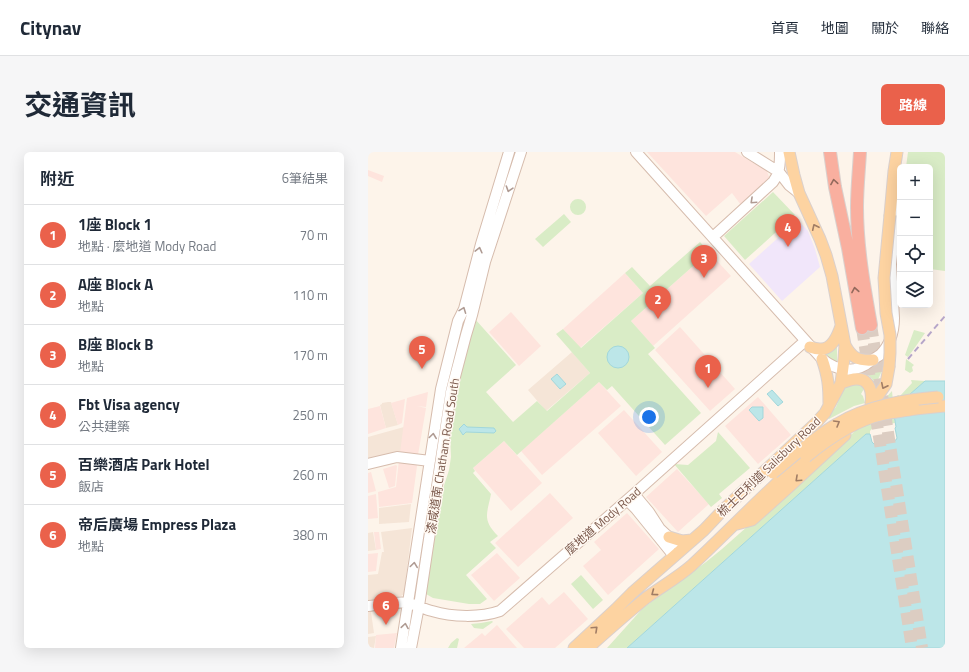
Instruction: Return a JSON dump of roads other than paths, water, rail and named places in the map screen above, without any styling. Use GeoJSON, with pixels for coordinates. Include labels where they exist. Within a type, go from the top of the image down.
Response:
{"type":"FeatureCollection","features":[{"type":"Feature","properties":{"kind":"highway"},"geometry":{"type":"LineString","coordinates":[[830,152],[835,187],[867,327],[857,225],[857,192],[860,152]]}},
{"type":"Feature","properties":{"kind":"main road","name":"漆咸道南 Chatham Road South"},"geometry":{"type":"LineString","coordinates":[[401,648],[440,389],[458,321],[464,309],[480,244],[509,152]]}},
{"type":"Feature","properties":{"kind":"main road","name":"漆咸道南 Chatham Road South"},"geometry":{"type":"LineString","coordinates":[[411,648],[419,606],[451,392],[485,262],[521,152]]}},
{"type":"Feature","properties":{"kind":"main road"},"geometry":{"type":"LineString","coordinates":[[636,152],[807,344],[828,364],[836,368],[849,370],[864,367],[881,354],[892,334],[894,327],[891,264],[898,200]]}},
{"type":"Feature","properties":{"kind":"main road"},"geometry":{"type":"LineString","coordinates":[[747,152],[779,172],[789,185],[799,194]]}},
{"type":"Feature","properties":{"kind":"main road"},"geometry":{"type":"LineString","coordinates":[[713,238],[777,178],[780,164],[780,152]]}},
{"type":"Feature","properties":{"kind":"main road"},"geometry":{"type":"LineString","coordinates":[[789,152],[799,194],[820,238],[826,255],[832,276],[845,345],[850,353],[860,360],[873,360]]}},
{"type":"Feature","properties":{"kind":"main road"},"geometry":{"type":"LineString","coordinates":[[898,152],[900,164]]}},
{"type":"Feature","properties":{"kind":"main road"},"geometry":{"type":"LineString","coordinates":[[840,383],[854,379],[860,379],[866,382],[871,390],[872,403],[886,384],[890,367],[890,335],[886,313],[884,278],[894,171],[898,152]]}},
{"type":"Feature","properties":{"kind":"main road"},"geometry":{"type":"LineString","coordinates":[[807,344],[819,349],[830,346],[841,326]]}},
{"type":"Feature","properties":{"kind":"main road","name":"麼地道 Mody Road"},"geometry":{"type":"LineString","coordinates":[[368,606],[408,603],[438,612],[475,616],[500,611],[807,344]]}},
{"type":"Feature","properties":{"kind":"main road","name":"梳士巴利道 Salisbury Road"},"geometry":{"type":"LineString","coordinates":[[704,530],[825,413],[840,383],[845,345]]}},
{"type":"Feature","properties":{"kind":"main road"},"geometry":{"type":"LineString","coordinates":[[822,359],[829,385],[829,407]]}},
{"type":"Feature","properties":{"kind":"main road"},"geometry":{"type":"LineString","coordinates":[[443,380],[456,371]]}},
{"type":"Feature","properties":{"kind":"main road"},"geometry":{"type":"LineString","coordinates":[[777,476],[825,431],[847,418],[887,404],[945,397]]}},
{"type":"Feature","properties":{"kind":"main road"},"geometry":{"type":"LineString","coordinates":[[777,476],[838,433],[860,422],[891,412],[945,406]]}},
{"type":"Feature","properties":{"kind":"main road","name":"梳士巴利道 Salisbury Road"},"geometry":{"type":"LineString","coordinates":[[732,526],[752,520],[845,435]]}},
{"type":"Feature","properties":{"kind":"main road"},"geometry":{"type":"LineString","coordinates":[[368,464],[397,456],[430,461]]}},
{"type":"Feature","properties":{"kind":"main road","name":"梳士巴利道 Salisbury Road"},"geometry":{"type":"LineString","coordinates":[[574,648],[632,593],[692,540],[777,476]]}},
{"type":"Feature","properties":{"kind":"main road","name":"梳士巴利道 Salisbury Road"},"geometry":{"type":"LineString","coordinates":[[588,648],[645,599],[690,566],[746,514],[777,476]]}},
{"type":"Feature","properties":{"kind":"main road"},"geometry":{"type":"LineString","coordinates":[[630,497],[649,512],[660,529],[669,537],[678,553]]}},
{"type":"Feature","properties":{"kind":"main road"},"geometry":{"type":"LineString","coordinates":[[630,497],[636,509],[678,553],[686,556],[702,554]]}},
{"type":"Feature","properties":{"kind":"main road"},"geometry":{"type":"LineString","coordinates":[[669,537],[682,541],[692,540]]}},
{"type":"Feature","properties":{"kind":"water"},"geometry":{"type":"Polygon","coordinates":[[[618,346],[626,349],[629,357],[626,365],[618,368],[610,365],[607,357],[610,349],[618,346]]]}},
{"type":"Feature","properties":{"kind":"water"},"geometry":{"type":"Polygon","coordinates":[[[557,374],[566,384],[560,389],[551,379],[557,374]]]}},
{"type":"Feature","properties":{"kind":"water"},"geometry":{"type":"Polygon","coordinates":[[[925,381],[945,381],[945,648],[627,648],[866,434],[870,434],[874,444],[896,440],[896,427],[893,409],[925,381]]]}},
{"type":"Feature","properties":{"kind":"water"},"geometry":{"type":"Polygon","coordinates":[[[772,390],[783,402],[778,406],[767,394],[772,390]]]}},
{"type":"Feature","properties":{"kind":"water"},"geometry":{"type":"Polygon","coordinates":[[[752,407],[763,407],[763,418],[759,421],[749,410],[752,407]]]}},
{"type":"Feature","properties":{"kind":"water"},"geometry":{"type":"Polygon","coordinates":[[[464,424],[467,427],[494,428],[496,431],[494,433],[466,432],[463,435],[459,429],[464,424]]]}},
{"type":"Feature","properties":{"kind":"tunnel"},"geometry":{"type":"LineString","coordinates":[[871,325],[922,648]]}},
{"type":"Feature","properties":{"kind":"tunnel"},"geometry":{"type":"LineString","coordinates":[[862,328],[912,648]]}},
{"type":"Feature","properties":{"kind":"railway"},"geometry":{"type":"LineString","coordinates":[[908,359],[945,316]]}},
{"type":"Feature","properties":{"kind":"place","name":"Fbt Visa agency"},"geometry":{"type":"Point","coordinates":[788,247]}},
{"type":"Feature","properties":{"kind":"place","name":"B座 Block B"},"geometry":{"type":"Point","coordinates":[704,278]}},
{"type":"Feature","properties":{"kind":"place","name":"A座 Block A"},"geometry":{"type":"Point","coordinates":[658,319]}},
{"type":"Feature","properties":{"kind":"place","name":"百樂酒店 Park Hotel"},"geometry":{"type":"Point","coordinates":[422,369]}},
{"type":"Feature","properties":{"kind":"place","name":"1座 Block 1"},"geometry":{"type":"Point","coordinates":[708,388]}},
{"type":"Feature","properties":{"kind":"place","name":"帝后廣場 Empress Plaza"},"geometry":{"type":"Point","coordinates":[386,625]}}]}
